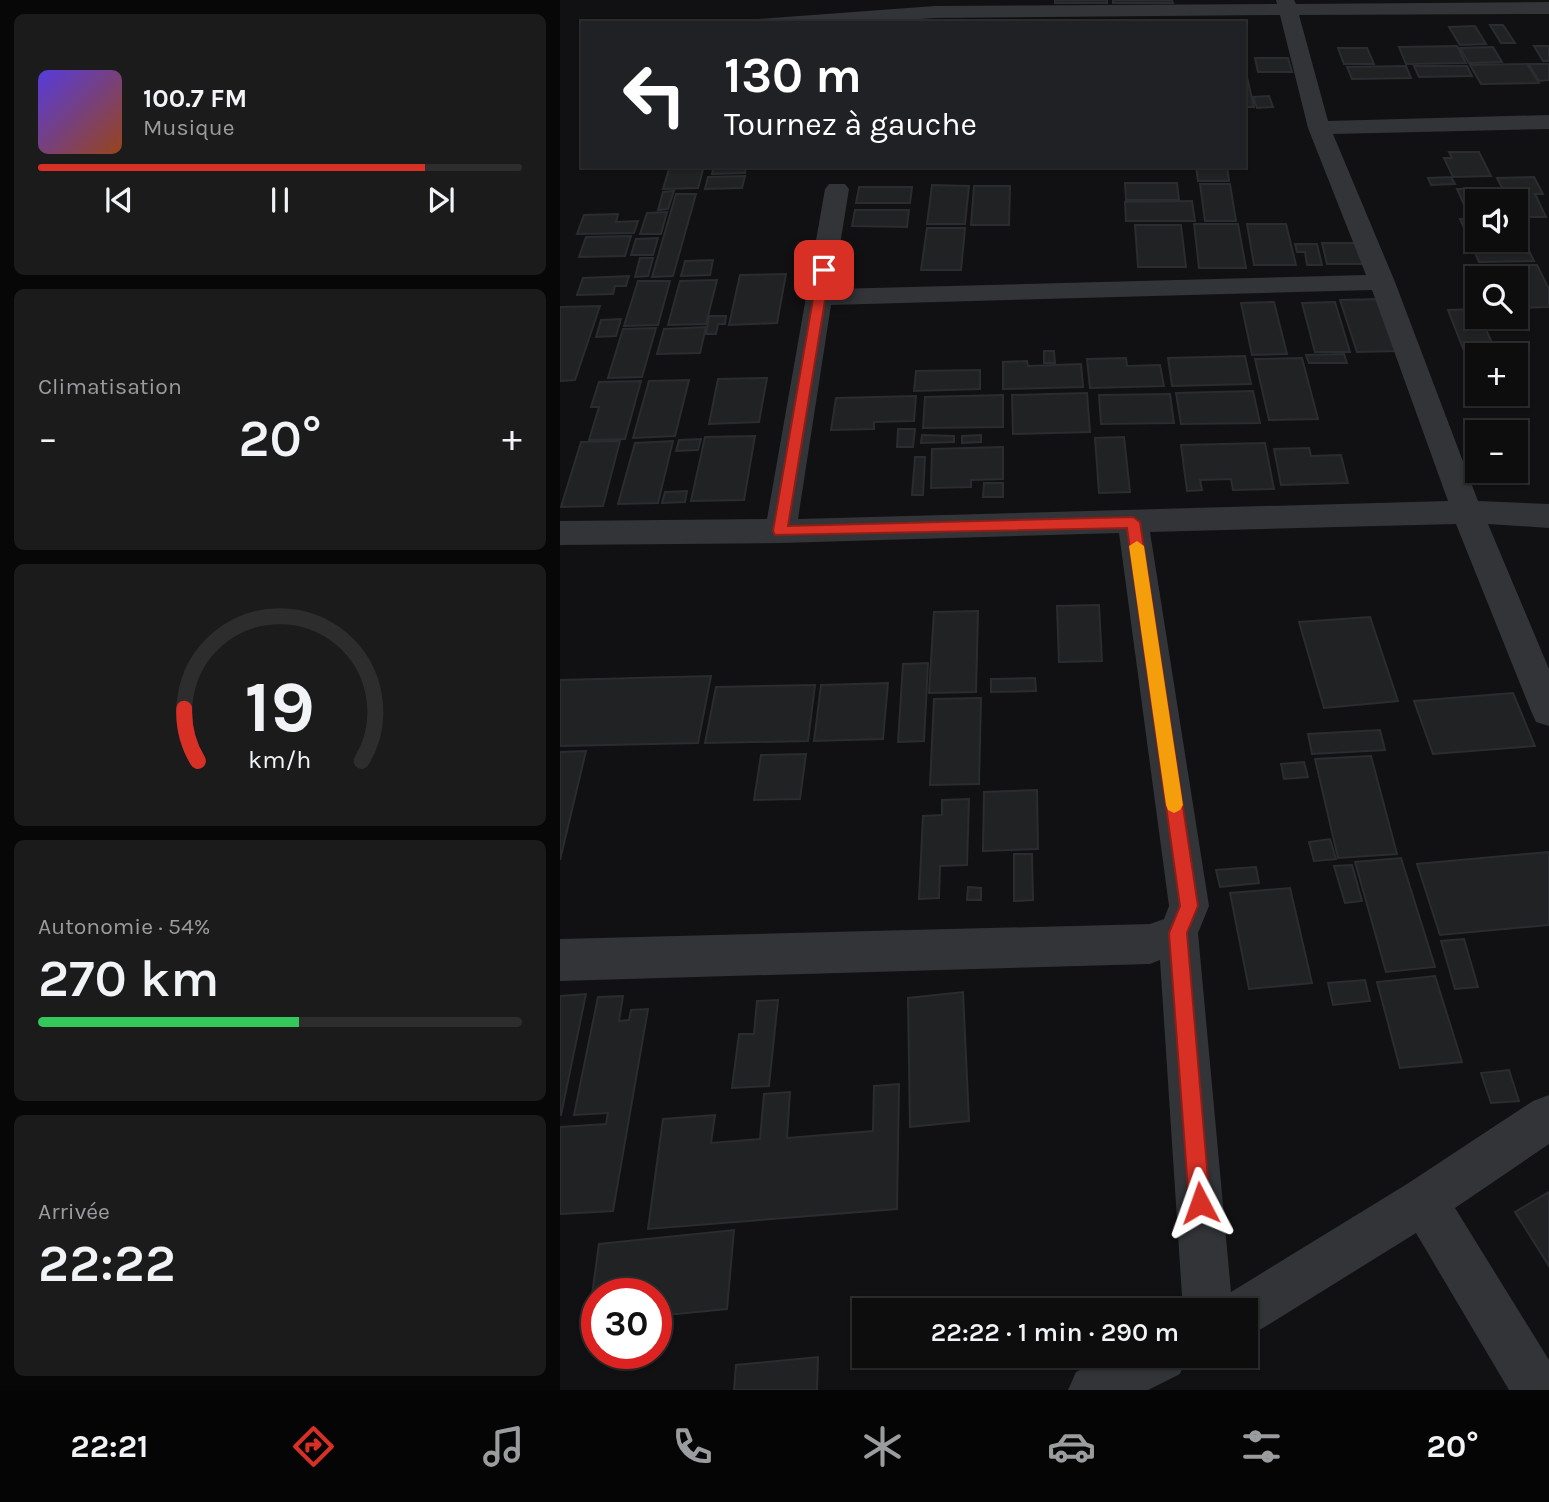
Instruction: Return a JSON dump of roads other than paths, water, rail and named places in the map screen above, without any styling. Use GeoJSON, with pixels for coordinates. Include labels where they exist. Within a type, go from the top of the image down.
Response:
{"type":"FeatureCollection","features":[{"type":"Feature","properties":{"kind":"street"},"geometry":{"type":"LineString","coordinates":[[796,21],[935,12],[1286,5],[1505,4],[1549,8]]}},
{"type":"Feature","properties":{"kind":"street"},"geometry":{"type":"LineString","coordinates":[[1286,5],[1320,128],[1382,282],[1467,512],[1549,711]]}},
{"type":"Feature","properties":{"kind":"street"},"geometry":{"type":"LineString","coordinates":[[1320,128],[1549,122]]}},
{"type":"Feature","properties":{"kind":"street"},"geometry":{"type":"LineString","coordinates":[[780,531],[837,189]]}},
{"type":"Feature","properties":{"kind":"street"},"geometry":{"type":"LineString","coordinates":[[820,297],[1382,282]]}},
{"type":"Feature","properties":{"kind":"street"},"geometry":{"type":"LineString","coordinates":[[560,533],[780,531],[1467,512],[1549,516]]}},
{"type":"Feature","properties":{"kind":"street"},"geometry":{"type":"LineString","coordinates":[[1133,522],[1189,906],[1178,933],[1207,1298]]}},
{"type":"Feature","properties":{"kind":"street"},"geometry":{"type":"LineString","coordinates":[[560,960],[1150,944],[1178,933]]}},
{"type":"Feature","properties":{"kind":"street"},"geometry":{"type":"LineString","coordinates":[[1258,1304],[1424,1201],[1549,1117]]}},
{"type":"Feature","properties":{"kind":"street"},"geometry":{"type":"LineString","coordinates":[[1424,1201],[1538,1390]]}},
{"type":"Feature","properties":{"kind":"street"},"geometry":{"type":"LineString","coordinates":[[1094,1390],[1138,1368]]}}]}
